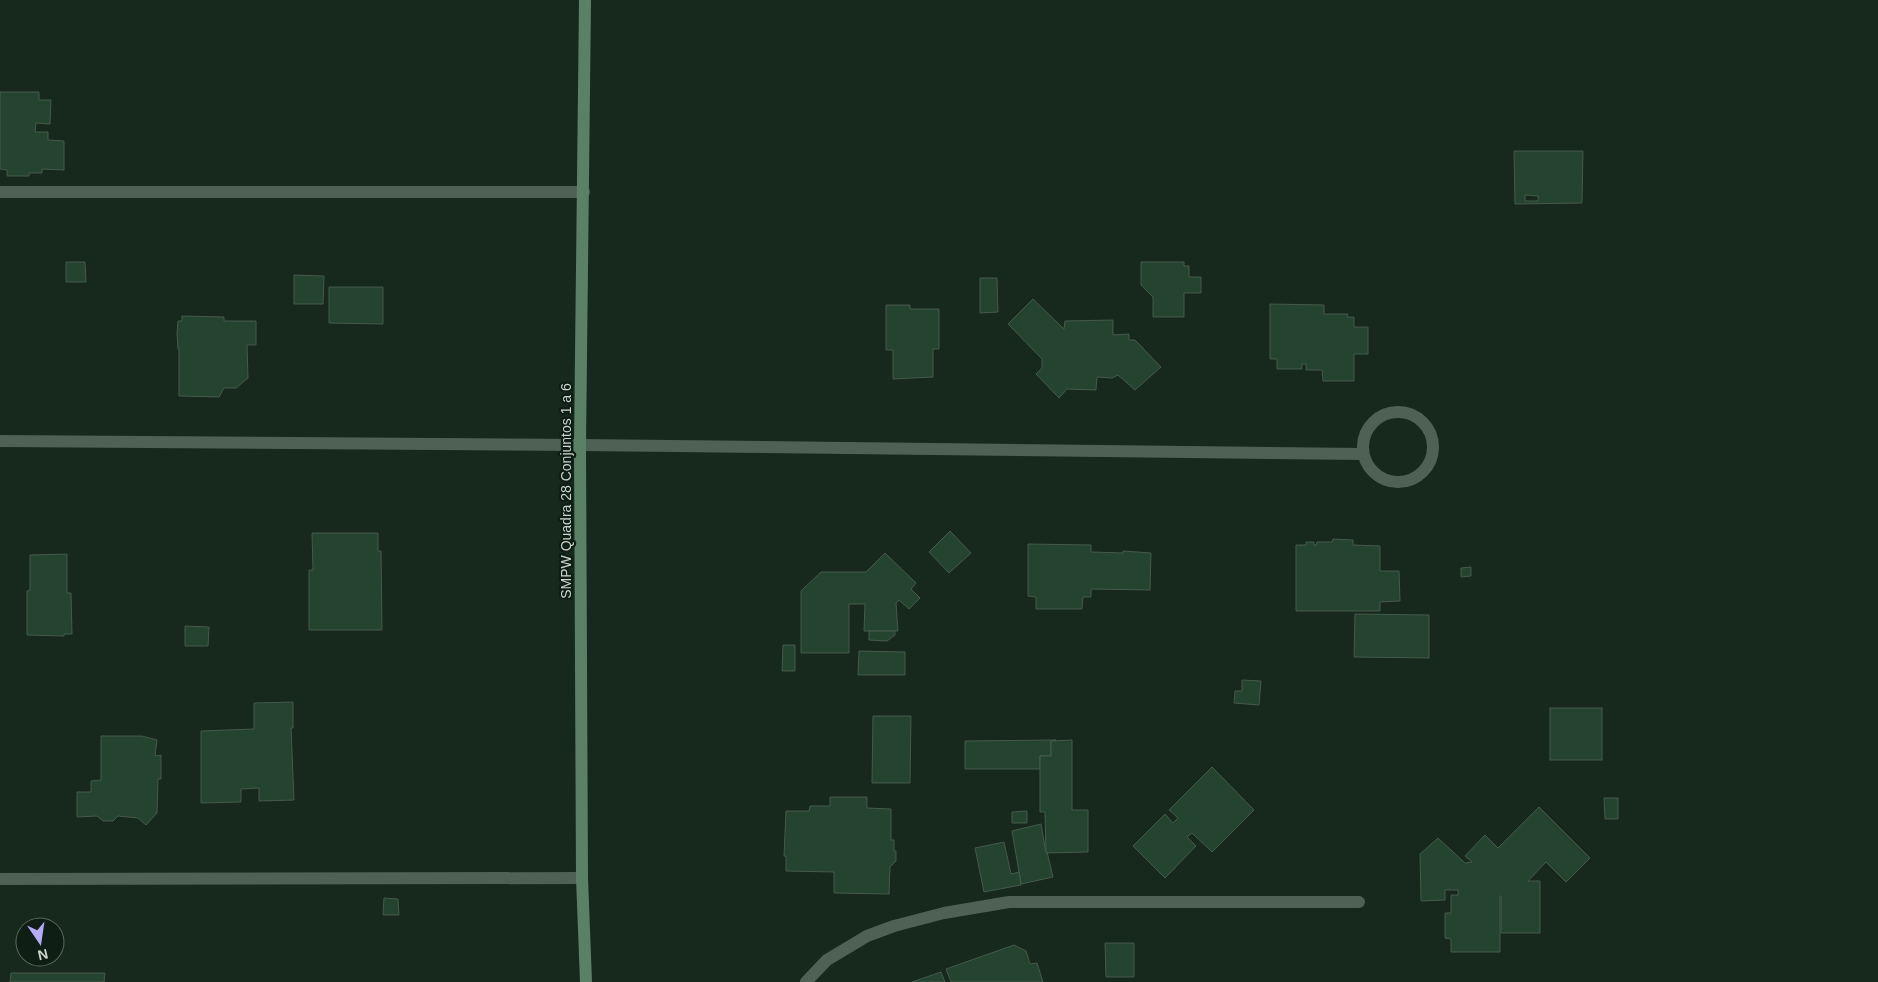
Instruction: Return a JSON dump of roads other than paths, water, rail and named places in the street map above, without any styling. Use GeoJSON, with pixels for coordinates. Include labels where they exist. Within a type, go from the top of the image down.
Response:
{"type":"FeatureCollection","features":[{"type":"Feature","properties":{"kind":"street","name":"SMPW Quadra 28 Conjuntos 1 a 6"},"geometry":{"type":"LineString","coordinates":[[585,0],[580,445],[582,878],[586,982]]}},
{"type":"Feature","properties":{"kind":"street"},"geometry":{"type":"LineString","coordinates":[[0,192],[584,192]]}},
{"type":"Feature","properties":{"kind":"street"},"geometry":{"type":"LineString","coordinates":[[1409,413],[1428,428],[1433,440],[1433,452],[1429,464],[1421,474],[1411,480],[1386,481],[1375,475],[1367,466],[1362,454],[1362,442],[1366,430],[1374,420],[1384,414],[1409,413]]}},
{"type":"Feature","properties":{"kind":"street"},"geometry":{"type":"LineString","coordinates":[[0,441],[580,445],[1362,454]]}},
{"type":"Feature","properties":{"kind":"street"},"geometry":{"type":"LineString","coordinates":[[0,879],[582,878]]}},
{"type":"Feature","properties":{"kind":"street"},"geometry":{"type":"LineString","coordinates":[[806,982],[827,960],[867,936],[894,926],[944,913],[1009,902],[1359,902]]}}]}
